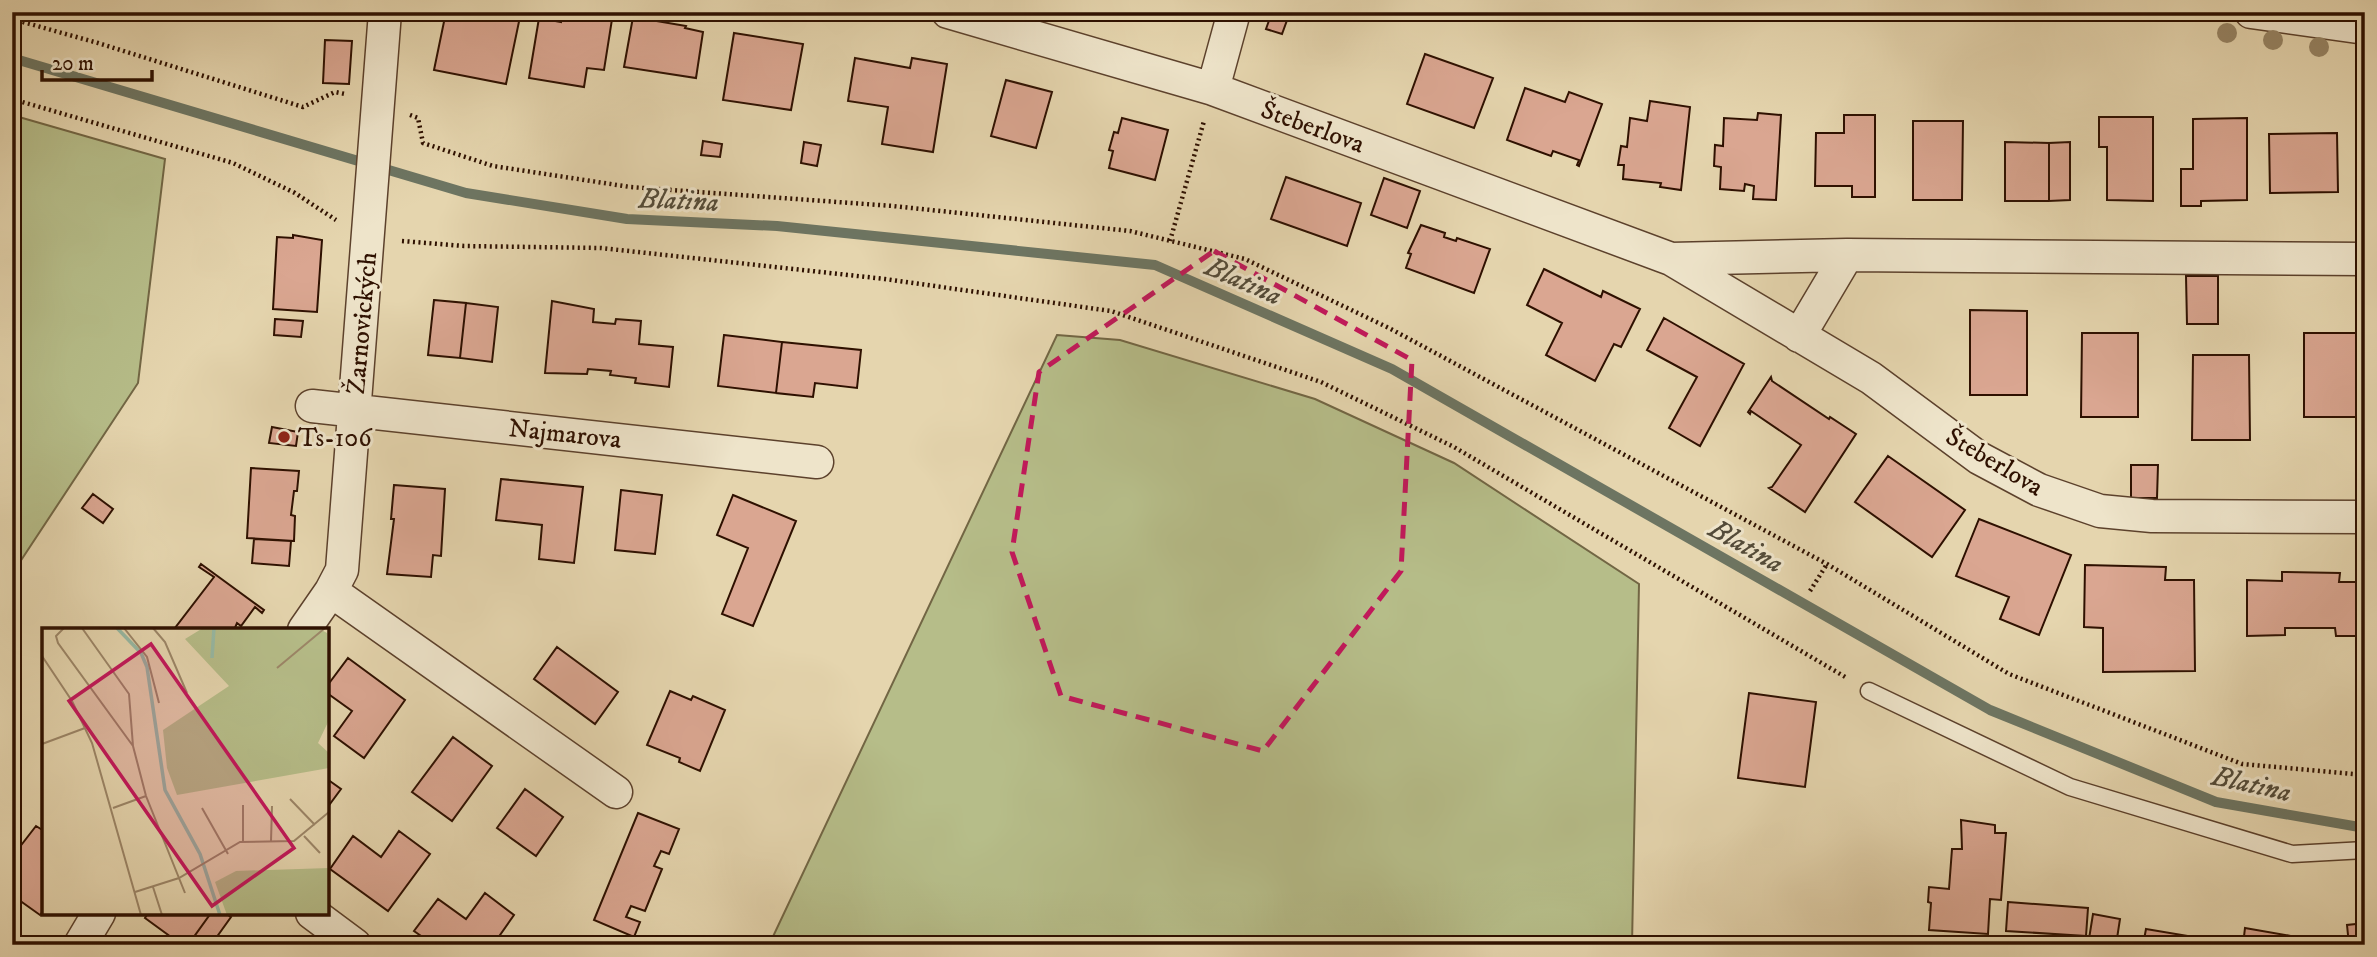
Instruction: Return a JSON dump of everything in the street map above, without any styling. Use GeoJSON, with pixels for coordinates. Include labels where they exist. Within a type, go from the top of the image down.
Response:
{"type":"FeatureCollection","features":[{"type":"Feature","properties":{"kind":"street","name":"Žarnovických"},"geometry":{"type":"LineString","coordinates":[[305,628],[342,570],[385,12]]}},
{"type":"Feature","properties":{"kind":"street","name":"Šteberlova"},"geometry":{"type":"LineString","coordinates":[[948,12],[1023,23],[1213,89],[1671,259],[1871,378],[1979,458],[2039,490],[2100,511],[2152,516],[2365,517]]}},
{"type":"Feature","properties":{"kind":"street"},"geometry":{"type":"LineString","coordinates":[[1213,89],[1234,12]]}},
{"type":"Feature","properties":{"kind":"street"},"geometry":{"type":"LineString","coordinates":[[2251,12],[2365,28]]}},
{"type":"Feature","properties":{"kind":"street","name":"Šteberlova"},"geometry":{"type":"LineString","coordinates":[[1671,259],[1847,255],[2365,258]]}},
{"type":"Feature","properties":{"kind":"street"},"geometry":{"type":"LineString","coordinates":[[1799,336],[1847,255]]}},
{"type":"Feature","properties":{"kind":"street","name":"Najmarova"},"geometry":{"type":"LineString","coordinates":[[312,406],[817,462]]}},
{"type":"Feature","properties":{"kind":"street"},"geometry":{"type":"LineString","coordinates":[[331,591],[616,792]]}},
{"type":"Feature","properties":{"kind":"street"},"geometry":{"type":"LineString","coordinates":[[80,945],[98,915]]}},
{"type":"Feature","properties":{"kind":"street"},"geometry":{"type":"LineString","coordinates":[[315,915],[355,945]]}},
{"type":"Feature","properties":{"kind":"lane"},"geometry":{"type":"LineString","coordinates":[[1868,691],[2070,787],[2292,854],[2365,850]]}},
{"type":"Feature","properties":{"kind":"path"},"geometry":{"type":"LineString","coordinates":[[12,19],[303,107],[335,92]]}},
{"type":"Feature","properties":{"kind":"path"},"geometry":{"type":"LineString","coordinates":[[1170,241],[1213,89]]}},
{"type":"Feature","properties":{"kind":"path"},"geometry":{"type":"LineString","coordinates":[[12,99],[233,163],[368,229],[464,246],[601,248],[885,279],[1111,311],[1321,382],[1454,447],[1868,691]]}},
{"type":"Feature","properties":{"kind":"path"},"geometry":{"type":"LineString","coordinates":[[418,118],[422,143],[493,166],[630,187],[893,206],[1130,231],[1245,260],[1389,328],[1827,564],[2009,674],[2242,764],[2365,775]]}},
{"type":"Feature","properties":{"kind":"path"},"geometry":{"type":"LineString","coordinates":[[1810,590],[1827,564]]}},
{"type":"Feature","properties":{"kind":"highlighted area"},"geometry":{"type":"Polygon","coordinates":[[[1214,251],[1412,360],[1401,571],[1263,751],[1061,696],[1012,552],[1039,372],[1214,251]]]}},
{"type":"Feature","properties":{"kind":"green space"},"geometry":{"type":"Polygon","coordinates":[[[12,115],[165,159],[138,383],[12,574],[12,115]]]}},
{"type":"Feature","properties":{"kind":"green space"},"geometry":{"type":"Polygon","coordinates":[[[1057,335],[1120,340],[1315,399],[1454,463],[1639,584],[1632,945],[769,945],[1057,335]]]}},
{"type":"Feature","properties":{"kind":"building"},"geometry":{"type":"Polygon","coordinates":[[[446,12],[521,12],[506,84],[434,70],[446,12]]]}},
{"type":"Feature","properties":{"kind":"building"},"geometry":{"type":"Polygon","coordinates":[[[562,12],[613,13],[604,70],[587,68],[584,87],[529,78],[539,18],[561,22],[562,12]]]}},
{"type":"Feature","properties":{"kind":"building"},"geometry":{"type":"Polygon","coordinates":[[[1147,12],[1175,12],[1172,20],[1147,12]]]}},
{"type":"Feature","properties":{"kind":"building"},"geometry":{"type":"Polygon","coordinates":[[[1272,12],[1290,12],[1282,34],[1266,29],[1272,12]]]}},
{"type":"Feature","properties":{"kind":"building"},"geometry":{"type":"Polygon","coordinates":[[[633,17],[686,26],[685,28],[703,32],[696,78],[624,67],[633,17]]]}},
{"type":"Feature","properties":{"kind":"building"},"geometry":{"type":"Polygon","coordinates":[[[734,33],[803,44],[791,110],[723,100],[734,33]]]}},
{"type":"Feature","properties":{"kind":"building"},"geometry":{"type":"Polygon","coordinates":[[[325,40],[352,41],[349,84],[323,83],[325,40]]]}},
{"type":"Feature","properties":{"kind":"building"},"geometry":{"type":"Polygon","coordinates":[[[1425,54],[1493,78],[1474,128],[1407,104],[1425,54]]]}},
{"type":"Feature","properties":{"kind":"building"},"geometry":{"type":"Polygon","coordinates":[[[855,58],[910,68],[912,58],[947,64],[933,152],[882,144],[888,107],[848,101],[855,58]]]}},
{"type":"Feature","properties":{"kind":"building"},"geometry":{"type":"Polygon","coordinates":[[[1006,80],[1052,92],[1036,148],[991,136],[1006,80]]]}},
{"type":"Feature","properties":{"kind":"building"},"geometry":{"type":"Polygon","coordinates":[[[1525,88],[1565,102],[1569,92],[1602,104],[1579,166],[1579,160],[1553,151],[1551,156],[1507,140],[1525,88]]]}},
{"type":"Feature","properties":{"kind":"building"},"geometry":{"type":"Polygon","coordinates":[[[1650,101],[1690,107],[1681,190],[1660,187],[1661,183],[1623,179],[1624,165],[1618,165],[1621,146],[1627,147],[1630,118],[1647,121],[1650,101]]]}},
{"type":"Feature","properties":{"kind":"building"},"geometry":{"type":"Polygon","coordinates":[[[1758,113],[1781,115],[1776,200],[1753,199],[1754,186],[1745,184],[1744,191],[1720,189],[1721,167],[1714,166],[1715,145],[1723,146],[1724,118],[1757,120],[1758,113]]]}},
{"type":"Feature","properties":{"kind":"building"},"geometry":{"type":"Polygon","coordinates":[[[1844,115],[1875,115],[1875,197],[1852,197],[1852,186],[1815,186],[1816,133],[1844,133],[1844,115]]]}},
{"type":"Feature","properties":{"kind":"building"},"geometry":{"type":"Polygon","coordinates":[[[2099,117],[2153,117],[2153,201],[2107,200],[2107,147],[2099,147],[2099,117]]]}},
{"type":"Feature","properties":{"kind":"building"},"geometry":{"type":"Polygon","coordinates":[[[1122,118],[1168,130],[1155,180],[1109,168],[1113,151],[1109,150],[1114,132],[1118,133],[1122,118]]]}},
{"type":"Feature","properties":{"kind":"building"},"geometry":{"type":"Polygon","coordinates":[[[2247,118],[2247,200],[2201,201],[2201,206],[2181,206],[2181,169],[2193,169],[2193,119],[2247,118]]]}},
{"type":"Feature","properties":{"kind":"building"},"geometry":{"type":"Polygon","coordinates":[[[1913,121],[1963,121],[1962,200],[1913,200],[1913,121]]]}},
{"type":"Feature","properties":{"kind":"building"},"geometry":{"type":"Polygon","coordinates":[[[2337,133],[2338,192],[2270,193],[2269,134],[2337,133]]]}},
{"type":"Feature","properties":{"kind":"building"},"geometry":{"type":"Polygon","coordinates":[[[703,141],[722,144],[720,157],[701,155],[703,141]]]}},
{"type":"Feature","properties":{"kind":"building"},"geometry":{"type":"Polygon","coordinates":[[[804,142],[821,145],[817,166],[801,163],[804,142]]]}},
{"type":"Feature","properties":{"kind":"building"},"geometry":{"type":"Polygon","coordinates":[[[2005,142],[2049,143],[2049,201],[2005,201],[2005,142]]]}},
{"type":"Feature","properties":{"kind":"building"},"geometry":{"type":"Polygon","coordinates":[[[2070,142],[2070,200],[2049,201],[2049,143],[2070,142]]]}},
{"type":"Feature","properties":{"kind":"building"},"geometry":{"type":"Polygon","coordinates":[[[1286,177],[1361,203],[1347,246],[1271,219],[1286,177]]]}},
{"type":"Feature","properties":{"kind":"building"},"geometry":{"type":"Polygon","coordinates":[[[1384,178],[1420,191],[1407,228],[1371,215],[1384,178]]]}},
{"type":"Feature","properties":{"kind":"building"},"geometry":{"type":"Polygon","coordinates":[[[1421,225],[1445,233],[1444,237],[1456,241],[1457,238],[1490,249],[1474,293],[1406,268],[1411,254],[1408,253],[1421,225]]]}},
{"type":"Feature","properties":{"kind":"building"},"geometry":{"type":"Polygon","coordinates":[[[293,235],[322,240],[317,312],[273,309],[277,237],[293,238],[293,235]]]}},
{"type":"Feature","properties":{"kind":"building"},"geometry":{"type":"Polygon","coordinates":[[[1544,269],[1601,297],[1603,291],[1640,309],[1621,347],[1614,344],[1595,381],[1546,355],[1562,323],[1527,305],[1544,269]]]}},
{"type":"Feature","properties":{"kind":"building"},"geometry":{"type":"Polygon","coordinates":[[[2186,276],[2218,276],[2218,324],[2187,324],[2186,276]]]}},
{"type":"Feature","properties":{"kind":"building"},"geometry":{"type":"Polygon","coordinates":[[[434,300],[466,303],[460,358],[428,355],[434,300]]]}},
{"type":"Feature","properties":{"kind":"building"},"geometry":{"type":"Polygon","coordinates":[[[552,301],[594,309],[593,322],[615,324],[616,319],[641,321],[639,344],[673,347],[669,387],[635,383],[636,378],[610,375],[611,371],[588,369],[587,374],[545,373],[552,301]]]}},
{"type":"Feature","properties":{"kind":"building"},"geometry":{"type":"Polygon","coordinates":[[[466,303],[498,307],[492,362],[460,358],[466,303]]]}},
{"type":"Feature","properties":{"kind":"building"},"geometry":{"type":"Polygon","coordinates":[[[1970,310],[2027,311],[2027,395],[1970,395],[1970,310]]]}},
{"type":"Feature","properties":{"kind":"building"},"geometry":{"type":"Polygon","coordinates":[[[1664,318],[1744,364],[1700,446],[1669,428],[1697,377],[1647,350],[1664,318]]]}},
{"type":"Feature","properties":{"kind":"building"},"geometry":{"type":"Polygon","coordinates":[[[275,319],[303,321],[301,337],[274,335],[275,319]]]}},
{"type":"Feature","properties":{"kind":"building"},"geometry":{"type":"Polygon","coordinates":[[[2082,333],[2138,333],[2138,417],[2081,417],[2082,333]]]}},
{"type":"Feature","properties":{"kind":"building"},"geometry":{"type":"Polygon","coordinates":[[[2304,333],[2361,333],[2360,417],[2304,417],[2304,333]]]}},
{"type":"Feature","properties":{"kind":"building"},"geometry":{"type":"Polygon","coordinates":[[[724,335],[782,342],[776,393],[718,386],[724,335]]]}},
{"type":"Feature","properties":{"kind":"building"},"geometry":{"type":"Polygon","coordinates":[[[782,342],[861,350],[857,388],[815,383],[813,397],[776,393],[782,342]]]}},
{"type":"Feature","properties":{"kind":"building"},"geometry":{"type":"Polygon","coordinates":[[[2193,355],[2249,355],[2250,440],[2192,440],[2193,355]]]}},
{"type":"Feature","properties":{"kind":"building"},"geometry":{"type":"Polygon","coordinates":[[[1771,377],[1772,381],[1856,434],[1805,512],[1769,488],[1801,445],[1751,411],[1750,414],[1748,412],[1771,377]]]}},
{"type":"Feature","properties":{"kind":"building","name":"Ts-106"},"geometry":{"type":"Polygon","coordinates":[[[272,427],[298,432],[296,446],[269,443],[272,427]]]}},
{"type":"Feature","properties":{"kind":"building"},"geometry":{"type":"Polygon","coordinates":[[[1888,456],[1965,510],[1932,557],[1855,502],[1888,456]]]}},
{"type":"Feature","properties":{"kind":"building"},"geometry":{"type":"Polygon","coordinates":[[[2131,465],[2158,465],[2157,498],[2131,498],[2131,465]]]}},
{"type":"Feature","properties":{"kind":"building"},"geometry":{"type":"Polygon","coordinates":[[[251,468],[299,471],[291,515],[295,516],[294,541],[247,538],[251,468]]]}},
{"type":"Feature","properties":{"kind":"building"},"geometry":{"type":"Polygon","coordinates":[[[501,479],[583,487],[574,563],[539,559],[542,525],[496,520],[501,479]]]}},
{"type":"Feature","properties":{"kind":"building"},"geometry":{"type":"Polygon","coordinates":[[[394,485],[445,489],[441,556],[433,555],[431,577],[387,574],[394,519],[391,519],[394,485]]]}},
{"type":"Feature","properties":{"kind":"building"},"geometry":{"type":"Polygon","coordinates":[[[621,490],[662,495],[655,554],[615,550],[621,490]]]}},
{"type":"Feature","properties":{"kind":"building"},"geometry":{"type":"Polygon","coordinates":[[[93,494],[113,509],[103,523],[82,508],[93,494]]]}},
{"type":"Feature","properties":{"kind":"building"},"geometry":{"type":"Polygon","coordinates":[[[733,495],[796,521],[753,626],[722,614],[748,548],[717,535],[733,495]]]}},
{"type":"Feature","properties":{"kind":"building"},"geometry":{"type":"Polygon","coordinates":[[[1979,519],[2071,555],[2039,635],[2000,619],[2009,597],[1956,576],[1979,519]]]}},
{"type":"Feature","properties":{"kind":"building"},"geometry":{"type":"Polygon","coordinates":[[[254,539],[291,541],[289,566],[252,563],[254,539]]]}},
{"type":"Feature","properties":{"kind":"building"},"geometry":{"type":"Polygon","coordinates":[[[201,564],[264,610],[262,613],[255,607],[241,626],[237,623],[235,628],[175,628],[214,577],[199,567],[201,564]]]}},
{"type":"Feature","properties":{"kind":"building"},"geometry":{"type":"Polygon","coordinates":[[[2085,565],[2166,567],[2165,580],[2194,580],[2195,671],[2103,672],[2103,628],[2084,627],[2085,565]]]}},
{"type":"Feature","properties":{"kind":"building"},"geometry":{"type":"Polygon","coordinates":[[[2282,572],[2340,573],[2339,582],[2365,582],[2365,636],[2336,636],[2335,628],[2285,628],[2285,635],[2247,636],[2247,580],[2282,581],[2282,572]]]}},
{"type":"Feature","properties":{"kind":"building"},"geometry":{"type":"Polygon","coordinates":[[[557,647],[618,692],[595,724],[534,679],[557,647]]]}},
{"type":"Feature","properties":{"kind":"building"},"geometry":{"type":"Polygon","coordinates":[[[348,658],[405,700],[364,758],[334,736],[352,711],[329,694],[329,683],[348,658]]]}},
{"type":"Feature","properties":{"kind":"building"},"geometry":{"type":"Polygon","coordinates":[[[670,691],[691,700],[693,696],[725,710],[700,771],[679,762],[680,758],[647,745],[670,691]]]}},
{"type":"Feature","properties":{"kind":"building"},"geometry":{"type":"Polygon","coordinates":[[[1749,693],[1816,702],[1805,787],[1738,778],[1749,693]]]}},
{"type":"Feature","properties":{"kind":"building"},"geometry":{"type":"Polygon","coordinates":[[[453,737],[492,766],[452,821],[412,792],[453,737]]]}},
{"type":"Feature","properties":{"kind":"building"},"geometry":{"type":"Polygon","coordinates":[[[329,780],[341,789],[329,805],[329,780]]]}},
{"type":"Feature","properties":{"kind":"building"},"geometry":{"type":"Polygon","coordinates":[[[525,789],[563,817],[536,856],[497,828],[525,789]]]}},
{"type":"Feature","properties":{"kind":"building"},"geometry":{"type":"Polygon","coordinates":[[[638,813],[679,829],[669,854],[661,851],[654,866],[662,869],[645,911],[631,906],[626,917],[640,922],[634,937],[594,920],[638,813]]]}},
{"type":"Feature","properties":{"kind":"building"},"geometry":{"type":"Polygon","coordinates":[[[1961,820],[1995,825],[1995,833],[2006,833],[2001,900],[1990,899],[1988,934],[1929,930],[1929,887],[1949,889],[1952,849],[1962,849],[1961,820]]]}},
{"type":"Feature","properties":{"kind":"building"},"geometry":{"type":"Polygon","coordinates":[[[36,826],[42,830],[40,915],[12,895],[12,857],[36,826]]]}},
{"type":"Feature","properties":{"kind":"building"},"geometry":{"type":"Polygon","coordinates":[[[399,831],[430,854],[388,911],[330,869],[353,836],[381,857],[399,831]]]}},
{"type":"Feature","properties":{"kind":"building"},"geometry":{"type":"Polygon","coordinates":[[[485,893],[514,915],[493,945],[434,945],[414,931],[438,899],[466,919],[485,893]]]}},
{"type":"Feature","properties":{"kind":"building"},"geometry":{"type":"Polygon","coordinates":[[[2008,902],[2088,908],[2086,936],[2006,931],[2008,902]]]}},
{"type":"Feature","properties":{"kind":"building"},"geometry":{"type":"Polygon","coordinates":[[[2093,914],[2120,919],[2116,945],[2088,945],[2093,914]]]}},
{"type":"Feature","properties":{"kind":"building"},"geometry":{"type":"Polygon","coordinates":[[[147,915],[210,915],[188,945],[182,945],[145,918],[147,915]]]}},
{"type":"Feature","properties":{"kind":"building"},"geometry":{"type":"Polygon","coordinates":[[[210,915],[231,917],[211,945],[188,945],[210,915]]]}},
{"type":"Feature","properties":{"kind":"building"},"geometry":{"type":"Polygon","coordinates":[[[2365,923],[2365,945],[2349,945],[2347,925],[2365,923]]]}},
{"type":"Feature","properties":{"kind":"building"},"geometry":{"type":"Polygon","coordinates":[[[2245,928],[2291,936],[2290,945],[2243,945],[2245,928]]]}},
{"type":"Feature","properties":{"kind":"building"},"geometry":{"type":"Polygon","coordinates":[[[2146,929],[2206,939],[2205,945],[2143,945],[2146,929]]]}},
{"type":"Feature","properties":{"kind":"waterway","name":"Blatina"},"geometry":{"type":"LineString","coordinates":[[12,58],[466,193],[627,219],[777,226],[1155,265],[1392,369],[1990,710],[2216,802],[2365,828]]}},
{"type":"Feature","properties":{"kind":"place","name":"Ts-106"},"geometry":{"type":"Point","coordinates":[284,437]}}]}
